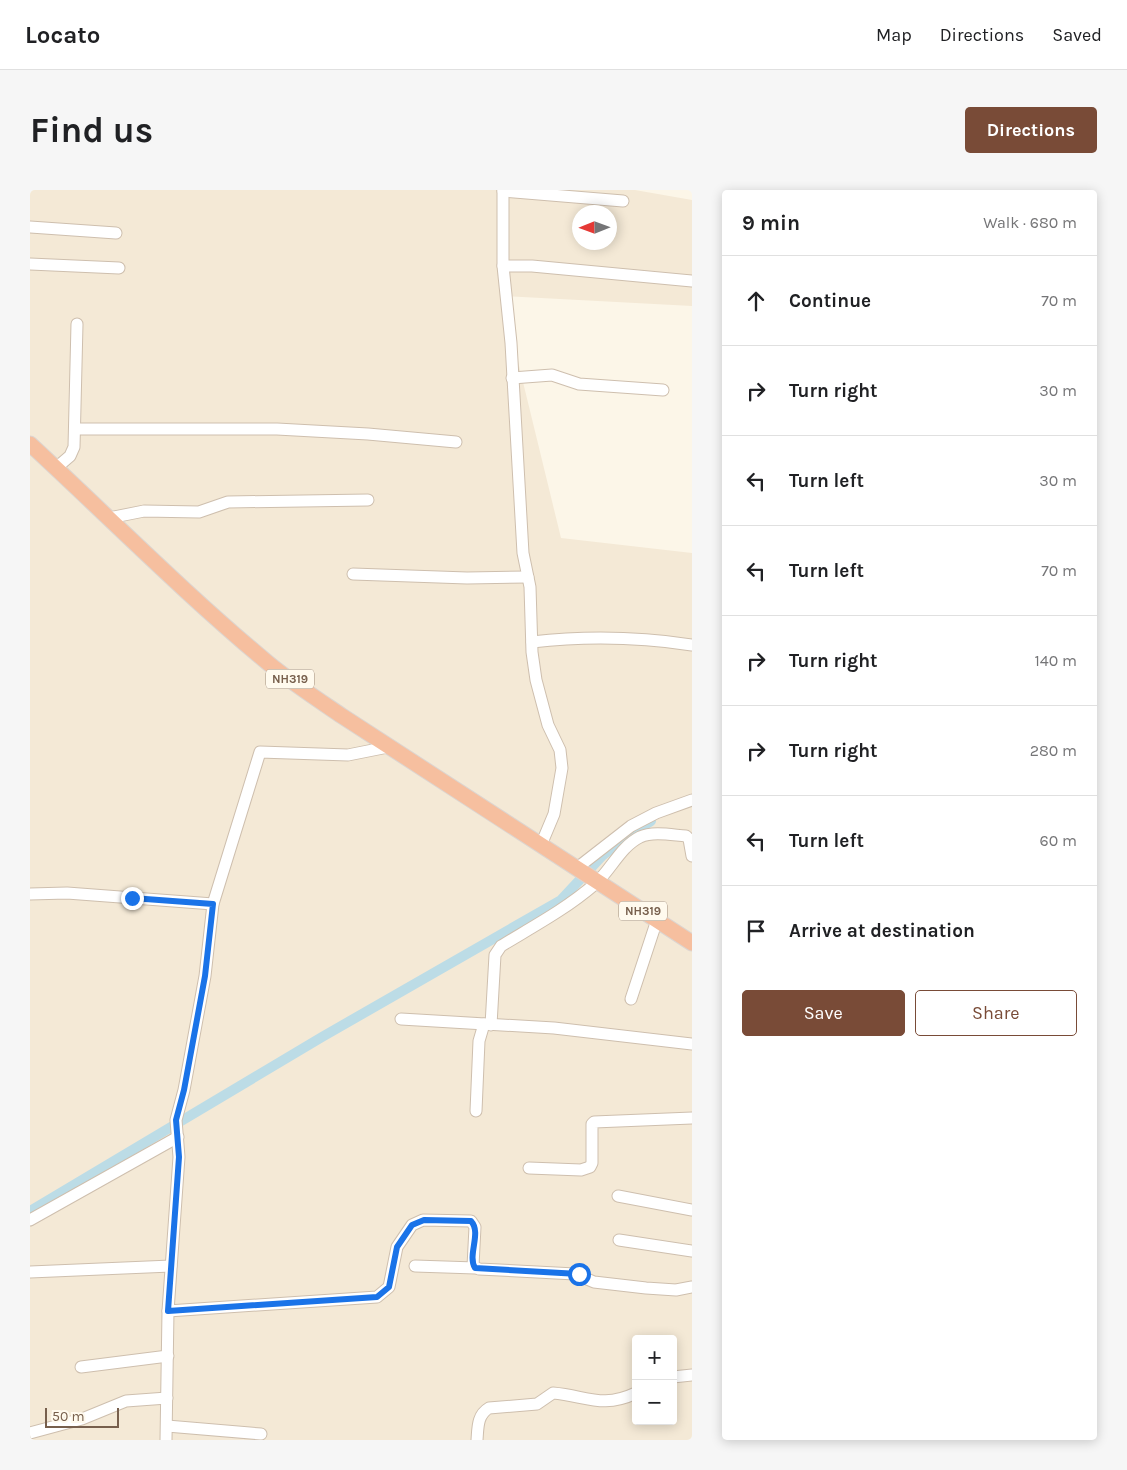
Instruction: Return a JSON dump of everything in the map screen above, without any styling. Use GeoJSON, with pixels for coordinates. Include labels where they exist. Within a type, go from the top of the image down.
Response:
{"type":"FeatureCollection","features":[{"type":"Feature","properties":{"kind":"highway","name":"NH319"},"geometry":{"type":"LineString","coordinates":[[30,444],[268,664],[388,747],[692,943]]}},
{"type":"Feature","properties":{"kind":"street"},"geometry":{"type":"LineString","coordinates":[[541,845],[554,814],[562,768],[560,750],[548,725],[539,694],[532,642],[528,577],[523,553],[511,343],[503,266],[503,190],[623,202]]}},
{"type":"Feature","properties":{"kind":"street"},"geometry":{"type":"LineString","coordinates":[[30,227],[116,233]]}},
{"type":"Feature","properties":{"kind":"street"},"geometry":{"type":"LineString","coordinates":[[30,264],[119,268]]}},
{"type":"Feature","properties":{"kind":"street"},"geometry":{"type":"LineString","coordinates":[[503,266],[532,266],[692,281]]}},
{"type":"Feature","properties":{"kind":"street"},"geometry":{"type":"LineString","coordinates":[[56,468],[73,452],[77,324]]}},
{"type":"Feature","properties":{"kind":"street"},"geometry":{"type":"LineString","coordinates":[[512,378],[552,374],[579,384],[663,390]]}},
{"type":"Feature","properties":{"kind":"street"},"geometry":{"type":"LineString","coordinates":[[75,428],[277,429],[368,434],[456,442]]}},
{"type":"Feature","properties":{"kind":"street"},"geometry":{"type":"LineString","coordinates":[[109,518],[144,511],[199,512],[228,502],[368,500]]}},
{"type":"Feature","properties":{"kind":"street"},"geometry":{"type":"LineString","coordinates":[[353,574],[468,578],[528,577]]}},
{"type":"Feature","properties":{"kind":"street"},"geometry":{"type":"LineString","coordinates":[[532,642],[578,638],[646,640],[692,645]]}},
{"type":"Feature","properties":{"kind":"street"},"geometry":{"type":"LineString","coordinates":[[166,1440],[168,1311],[178,1134],[176,1120],[184,1090],[205,976],[213,904],[260,752],[348,756],[388,747]]}},
{"type":"Feature","properties":{"kind":"street"},"geometry":{"type":"LineString","coordinates":[[476,1111],[479,1041],[488,1024],[497,950],[570,905],[588,875],[631,826],[656,813],[692,800]]}},
{"type":"Feature","properties":{"kind":"street"},"geometry":{"type":"LineString","coordinates":[[588,875],[616,858],[638,838],[646,835],[686,836],[689,839],[692,856]]}},
{"type":"Feature","properties":{"kind":"street"},"geometry":{"type":"LineString","coordinates":[[30,894],[67,893],[213,904]]}},
{"type":"Feature","properties":{"kind":"street"},"geometry":{"type":"LineString","coordinates":[[631,999],[657,920]]}},
{"type":"Feature","properties":{"kind":"street"},"geometry":{"type":"LineString","coordinates":[[401,1019],[554,1028],[692,1044]]}},
{"type":"Feature","properties":{"kind":"street"},"geometry":{"type":"LineString","coordinates":[[529,1168],[581,1170],[590,1167],[592,1163],[592,1124],[599,1120],[692,1118]]}},
{"type":"Feature","properties":{"kind":"street"},"geometry":{"type":"LineString","coordinates":[[30,1220],[178,1134]]}},
{"type":"Feature","properties":{"kind":"street"},"geometry":{"type":"LineString","coordinates":[[618,1196],[692,1210]]}},
{"type":"Feature","properties":{"kind":"street"},"geometry":{"type":"LineString","coordinates":[[168,1311],[377,1297],[389,1287],[395,1256],[402,1238],[412,1225],[424,1220],[471,1221],[475,1227],[473,1263],[475,1268]]}},
{"type":"Feature","properties":{"kind":"street"},"geometry":{"type":"LineString","coordinates":[[619,1240],[692,1251]]}},
{"type":"Feature","properties":{"kind":"street"},"geometry":{"type":"LineString","coordinates":[[30,1272],[171,1266]]}},
{"type":"Feature","properties":{"kind":"street"},"geometry":{"type":"LineString","coordinates":[[415,1266],[575,1274],[594,1282],[646,1288],[676,1290],[692,1287]]}},
{"type":"Feature","properties":{"kind":"street"},"geometry":{"type":"LineString","coordinates":[[81,1367],[168,1356]]}},
{"type":"Feature","properties":{"kind":"street"},"geometry":{"type":"LineString","coordinates":[[677,1377],[692,1375]]}},
{"type":"Feature","properties":{"kind":"street"},"geometry":{"type":"LineString","coordinates":[[477,1440],[480,1417],[482,1412],[489,1408],[538,1404],[553,1393],[600,1402],[619,1400],[632,1395]]}},
{"type":"Feature","properties":{"kind":"street"},"geometry":{"type":"LineString","coordinates":[[30,1433],[82,1419],[126,1401],[167,1398]]}},
{"type":"Feature","properties":{"kind":"street"},"geometry":{"type":"LineString","coordinates":[[167,1426],[261,1434]]}},
{"type":"Feature","properties":{"kind":"shaded area"},"geometry":{"type":"Polygon","coordinates":[[[30,190],[635,190],[692,200],[692,306],[502,296],[561,538],[692,553],[692,1440],[30,1440],[30,190]]]}},
{"type":"Feature","properties":{"kind":"waterway"},"geometry":{"type":"LineString","coordinates":[[30,1211],[322,1037],[561,900],[602,856],[623,839],[651,821]]}},
{"type":"Feature","properties":{"kind":"route"},"geometry":{"type":"LineString","coordinates":[[132,898],[213,904],[205,976],[184,1090],[176,1120],[179,1157],[168,1311],[377,1297],[389,1287],[397,1247],[402,1238],[412,1225],[424,1220],[471,1221],[475,1227],[473,1266],[479,1270],[579,1274]]}}]}
